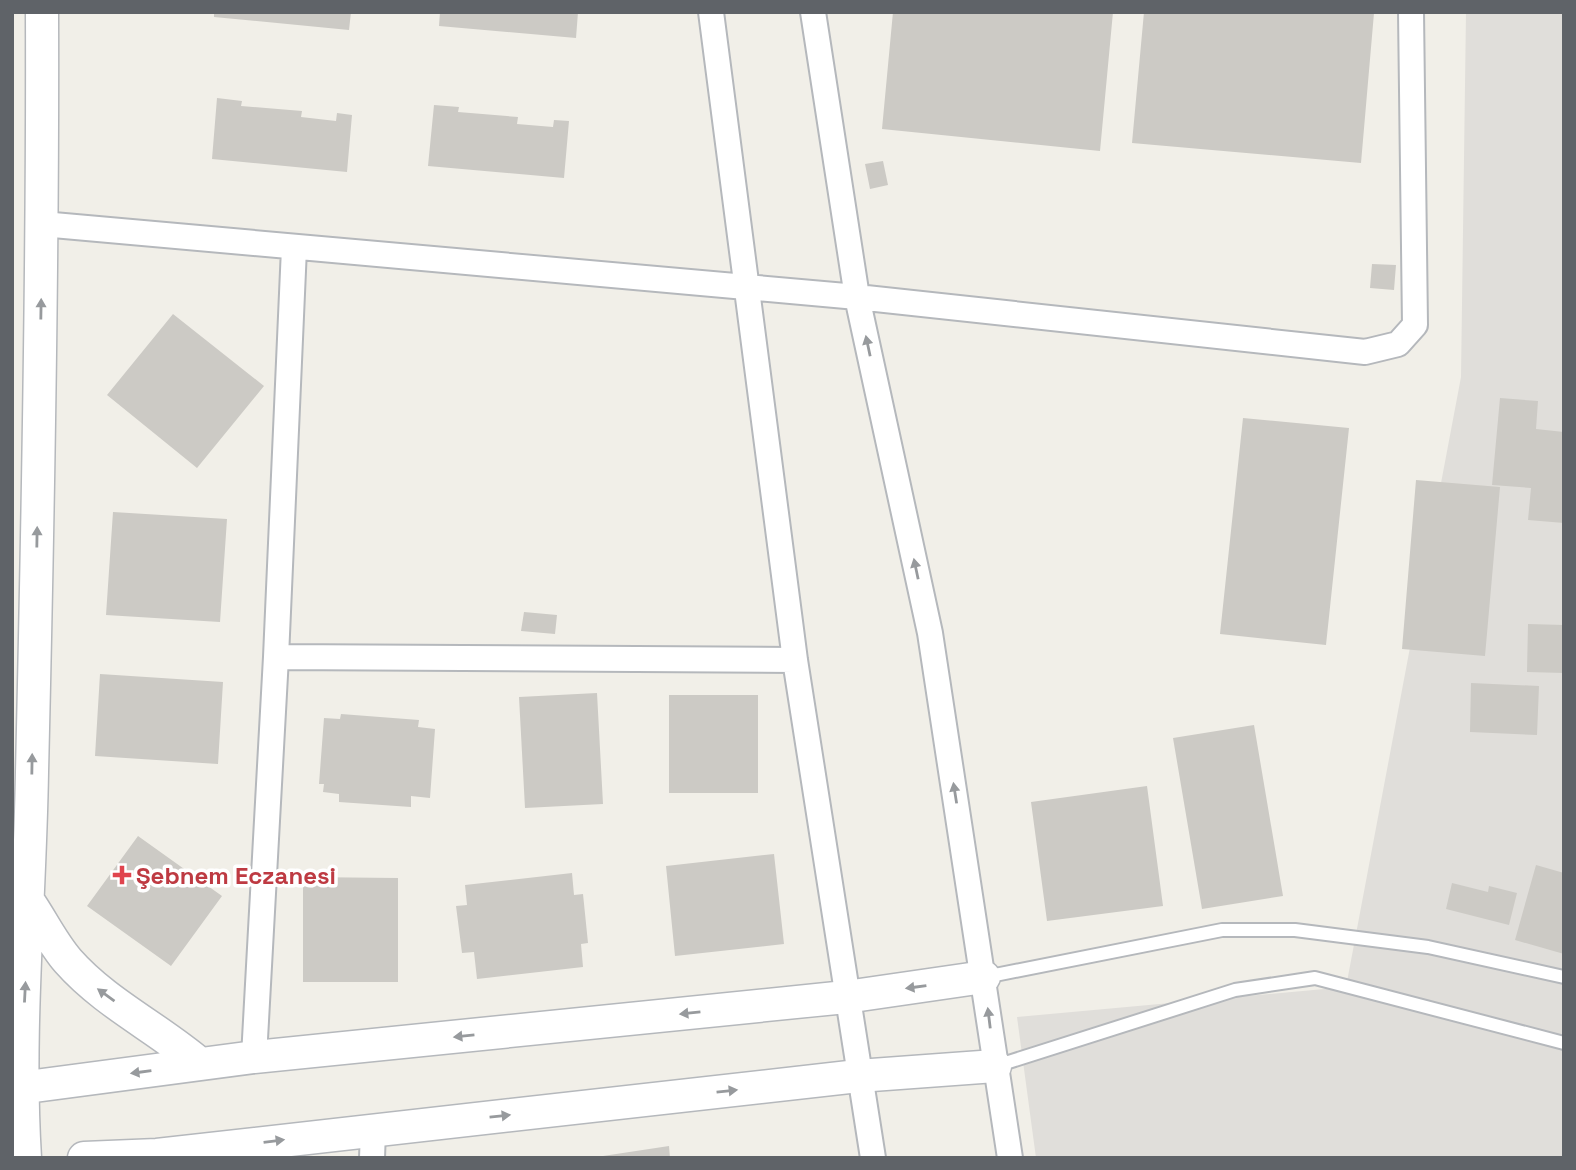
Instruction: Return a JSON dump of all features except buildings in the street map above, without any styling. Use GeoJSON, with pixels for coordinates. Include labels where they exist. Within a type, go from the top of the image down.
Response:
{"type":"FeatureCollection","features":[{"type":"Feature","properties":{"kind":"street"},"geometry":{"type":"LineString","coordinates":[[25,1158],[17,1088],[29,902],[42,224],[41,12]]}},
{"type":"Feature","properties":{"kind":"street"},"geometry":{"type":"LineString","coordinates":[[711,12],[794,660],[873,1158]]}},
{"type":"Feature","properties":{"kind":"street"},"geometry":{"type":"LineString","coordinates":[[813,12],[857,297],[930,633],[1010,1158]]}},
{"type":"Feature","properties":{"kind":"street"},"geometry":{"type":"LineString","coordinates":[[42,224],[857,297],[1365,352],[1398,344],[1415,325],[1411,12]]}},
{"type":"Feature","properties":{"kind":"street"},"geometry":{"type":"LineString","coordinates":[[254,1057],[276,657],[294,248]]}},
{"type":"Feature","properties":{"kind":"street"},"geometry":{"type":"LineString","coordinates":[[276,657],[794,660]]}},
{"type":"Feature","properties":{"kind":"street"},"geometry":{"type":"LineString","coordinates":[[29,902],[67,960],[82,975],[200,1064]]}},
{"type":"Feature","properties":{"kind":"street"},"geometry":{"type":"LineString","coordinates":[[17,1088],[254,1057],[846,997],[984,977]]}},
{"type":"Feature","properties":{"kind":"street"},"geometry":{"type":"LineString","coordinates":[[85,1158],[373,1144],[858,1076],[995,1066]]}},
{"type":"Feature","properties":{"kind":"lane"},"geometry":{"type":"LineString","coordinates":[[984,977],[1222,930],[1295,930],[1429,947],[1564,977]]}},
{"type":"Feature","properties":{"kind":"lane"},"geometry":{"type":"LineString","coordinates":[[995,1066],[1235,990],[1315,978],[1564,1043]]}},
{"type":"Feature","properties":{"kind":"shaded area"},"geometry":{"type":"Polygon","coordinates":[[[1466,12],[1564,12],[1564,1158],[1036,1158],[1017,1017],[1346,987],[1461,377],[1466,12]]]}},
{"type":"Feature","properties":{"kind":"place","name":"Şebnem Eczanesi"},"geometry":{"type":"Point","coordinates":[122,875]}}]}
